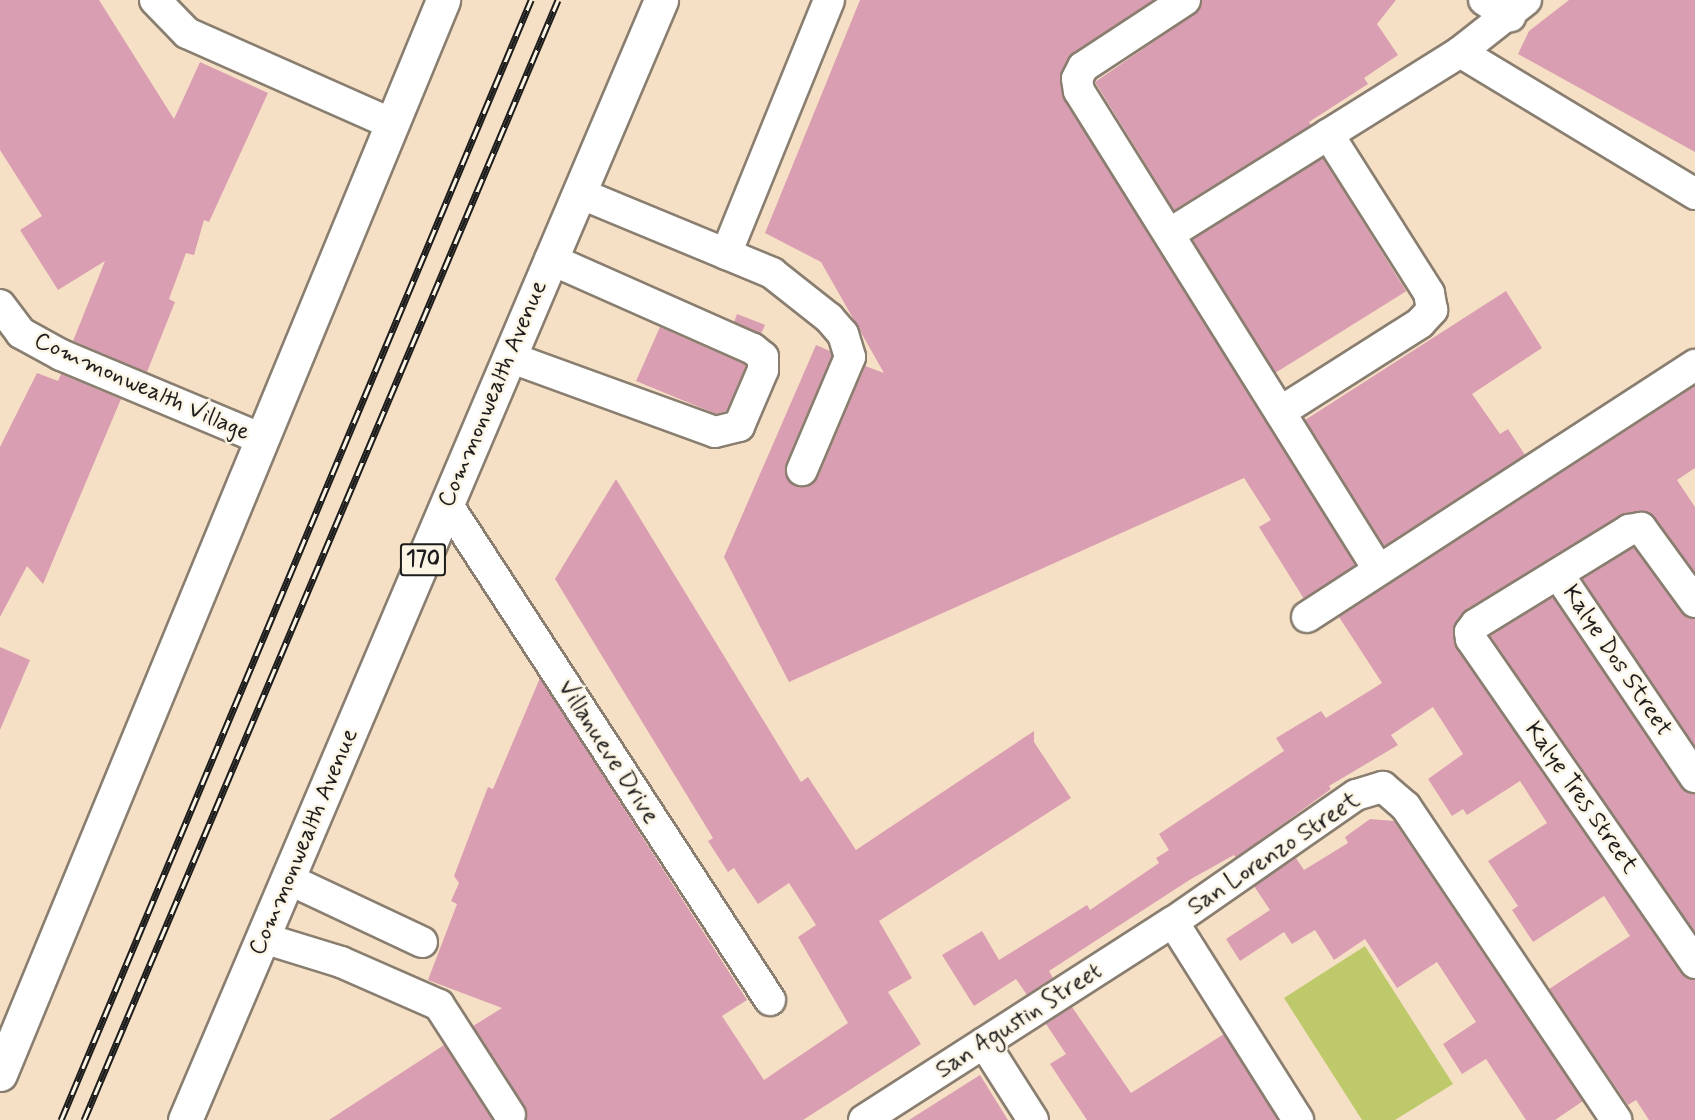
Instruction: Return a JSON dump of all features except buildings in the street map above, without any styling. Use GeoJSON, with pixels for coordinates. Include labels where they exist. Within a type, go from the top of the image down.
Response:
{"type":"FeatureCollection","features":[{"type":"Feature","properties":{"kind":"main road"},"geometry":{"type":"LineString","coordinates":[[0,1074],[443,0]]}},
{"type":"Feature","properties":{"kind":"main road","name":"Commonwealth Avenue"},"geometry":{"type":"LineString","coordinates":[[185,1120],[661,0]]}},
{"type":"Feature","properties":{"kind":"street"},"geometry":{"type":"LineString","coordinates":[[155,0],[187,33],[392,124]]}},
{"type":"Feature","properties":{"kind":"street"},"geometry":{"type":"LineString","coordinates":[[726,254],[830,0]]}},
{"type":"Feature","properties":{"kind":"street"},"geometry":{"type":"LineString","coordinates":[[1185,0],[1083,67],[1077,79],[1079,91],[1378,569]]}},
{"type":"Feature","properties":{"kind":"street"},"geometry":{"type":"LineString","coordinates":[[1484,0],[1518,8]]}},
{"type":"Feature","properties":{"kind":"street"},"geometry":{"type":"LineString","coordinates":[[1169,234],[1460,52],[1518,8]]}},
{"type":"Feature","properties":{"kind":"street"},"geometry":{"type":"LineString","coordinates":[[1460,52],[1695,194]]}},
{"type":"Feature","properties":{"kind":"street"},"geometry":{"type":"LineString","coordinates":[[1280,412],[1420,323],[1432,310],[1429,293],[1328,134]]}},
{"type":"Feature","properties":{"kind":"street"},"geometry":{"type":"LineString","coordinates":[[579,193],[772,273],[829,318],[843,334],[850,357],[802,470]]}},
{"type":"Feature","properties":{"kind":"street"},"geometry":{"type":"LineString","coordinates":[[508,357],[715,432],[739,426],[762,370],[763,357],[753,349],[550,259]]}},
{"type":"Feature","properties":{"kind":"street","name":"Commonwealth Village"},"geometry":{"type":"LineString","coordinates":[[0,305],[21,333],[61,355],[262,439]]}},
{"type":"Feature","properties":{"kind":"street"},"geometry":{"type":"LineString","coordinates":[[1306,617],[1695,364]]}},
{"type":"Feature","properties":{"kind":"street","name":"Villanueve Drive"},"geometry":{"type":"LineString","coordinates":[[447,504],[770,999]]}},
{"type":"Feature","properties":{"kind":"street"},"geometry":{"type":"LineString","coordinates":[[1558,574],[1629,530],[1641,528],[1695,602]]}},
{"type":"Feature","properties":{"kind":"street","name":"Kalye Tres Street"},"geometry":{"type":"LineString","coordinates":[[1558,574],[1476,624],[1470,632],[1471,639],[1695,963]]}},
{"type":"Feature","properties":{"kind":"street","name":"Kalye Dos Street"},"geometry":{"type":"LineString","coordinates":[[1558,574],[1695,777]]}},
{"type":"Feature","properties":{"kind":"street","name":"San Lorenzo Street"},"geometry":{"type":"LineString","coordinates":[[1298,1120],[1173,922],[1356,795],[1383,787],[1406,807],[1616,1120]]}},
{"type":"Feature","properties":{"kind":"street"},"geometry":{"type":"LineString","coordinates":[[288,879],[422,942]]}},
{"type":"Feature","properties":{"kind":"street","name":"San Agustin Street"},"geometry":{"type":"LineString","coordinates":[[864,1120],[1173,922]]}},
{"type":"Feature","properties":{"kind":"street"},"geometry":{"type":"LineString","coordinates":[[263,938],[340,962],[439,1005],[510,1115]]}},
{"type":"Feature","properties":{"kind":"street"},"geometry":{"type":"LineString","coordinates":[[984,1044],[1033,1120]]}},
{"type":"Feature","properties":{"kind":"green space"},"geometry":{"type":"Polygon","coordinates":[[[1365,946],[1453,1084],[1395,1120],[1362,1120],[1284,998],[1365,946]]]}},
{"type":"Feature","properties":{"kind":"railway"},"geometry":{"type":"LineString","coordinates":[[61,1120],[531,0]]}},
{"type":"Feature","properties":{"kind":"railway"},"geometry":{"type":"LineString","coordinates":[[84,1120],[558,0]]}}]}
